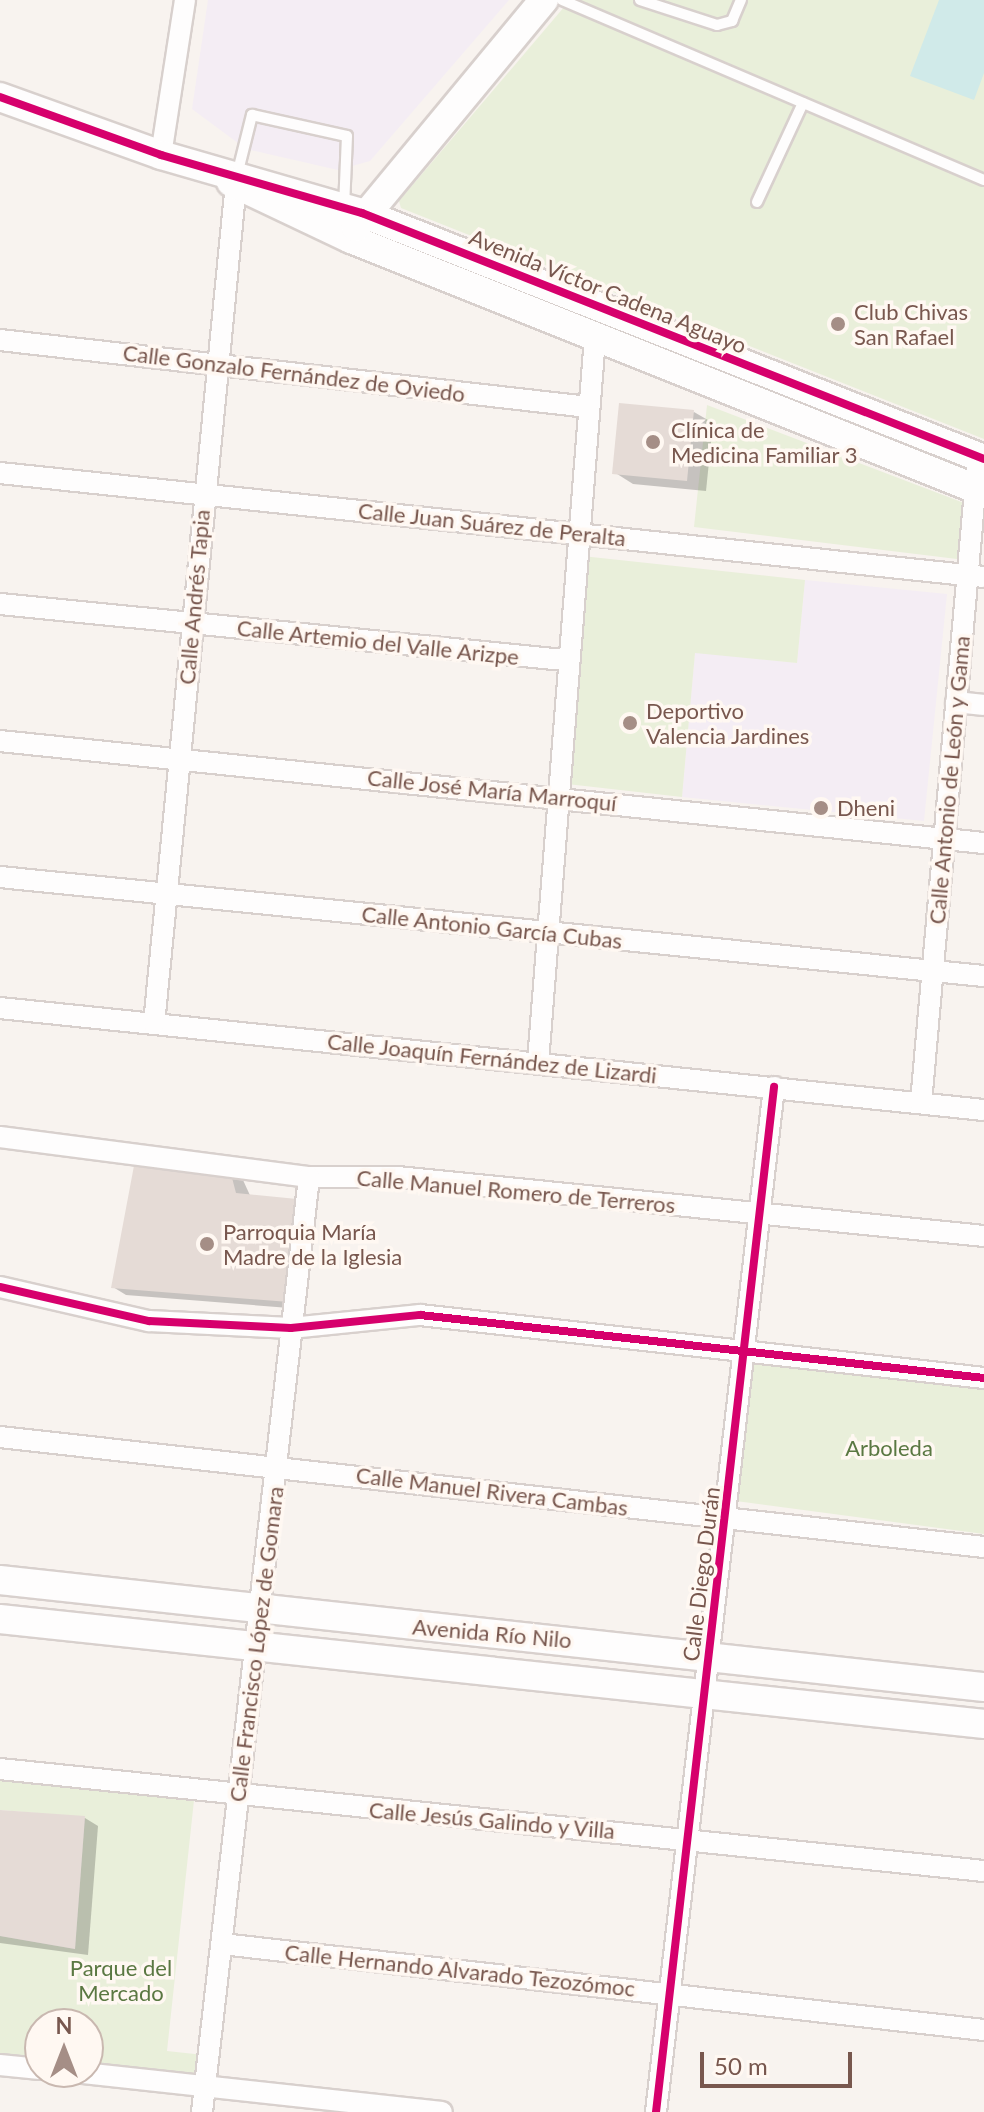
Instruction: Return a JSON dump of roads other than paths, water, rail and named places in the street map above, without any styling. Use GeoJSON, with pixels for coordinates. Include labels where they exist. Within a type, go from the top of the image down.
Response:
{"type":"FeatureCollection","features":[{"type":"Feature","properties":{"kind":"street"},"geometry":{"type":"LineString","coordinates":[[161,155],[185,0]]}},
{"type":"Feature","properties":{"kind":"street"},"geometry":{"type":"LineString","coordinates":[[351,239],[353,210],[544,0]]}},
{"type":"Feature","properties":{"kind":"street","name":"Avenida Víctor Cadena Aguayo"},"geometry":{"type":"LineString","coordinates":[[1,97],[161,155],[353,210],[981,458]]}},
{"type":"Feature","properties":{"kind":"street","name":"Avenida Víctor Cadena Aguayo"},"geometry":{"type":"LineString","coordinates":[[229,175],[351,239],[980,490]]}},
{"type":"Feature","properties":{"kind":"street","name":"Calle Andrés Tapia"},"geometry":{"type":"LineString","coordinates":[[154,1024],[216,363],[229,175]]}},
{"type":"Feature","properties":{"kind":"street"},"geometry":{"type":"LineString","coordinates":[[538,1062],[551,933],[564,660],[595,337]]}},
{"type":"Feature","properties":{"kind":"street","name":"Calle Gonzalo Fernández de Oviedo"},"geometry":{"type":"LineString","coordinates":[[0,340],[588,407]]}},
{"type":"Feature","properties":{"kind":"street","name":"Calle Antonio de León y Gama"},"geometry":{"type":"LineString","coordinates":[[921,1103],[956,702],[976,576],[981,458]]}},
{"type":"Feature","properties":{"kind":"street","name":"Calle Juan Suárez de Peralta"},"geometry":{"type":"LineString","coordinates":[[0,473],[976,576]]}},
{"type":"Feature","properties":{"kind":"street","name":"Calle Artemio del Valle Arizpe"},"geometry":{"type":"LineString","coordinates":[[0,604],[564,660]]}},
{"type":"Feature","properties":{"kind":"street"},"geometry":{"type":"LineString","coordinates":[[956,702],[984,705]]}},
{"type":"Feature","properties":{"kind":"street","name":"Calle José María Marroquí"},"geometry":{"type":"LineString","coordinates":[[0,741],[559,795],[984,843]]}},
{"type":"Feature","properties":{"kind":"street","name":"Calle Antonio García Cubas"},"geometry":{"type":"LineString","coordinates":[[0,877],[984,976]]}},
{"type":"Feature","properties":{"kind":"street","name":"Calle Joaquín Fernández de Lizardi"},"geometry":{"type":"LineString","coordinates":[[0,1008],[984,1110]]}},
{"type":"Feature","properties":{"kind":"street","name":"Calle Diego Durán"},"geometry":{"type":"LineString","coordinates":[[656,2112],[727,1518],[742,1350],[774,1087]]}},
{"type":"Feature","properties":{"kind":"street","name":"Calle Manuel Romero de Terreros"},"geometry":{"type":"LineString","coordinates":[[0,1137],[309,1177],[398,1177],[984,1236]]}},
{"type":"Feature","properties":{"kind":"street","name":"Calle Francisco López de Gomara"},"geometry":{"type":"LineString","coordinates":[[202,2112],[309,1177]]}},
{"type":"Feature","properties":{"kind":"street"},"geometry":{"type":"LineString","coordinates":[[0,1287],[149,1321],[291,1328],[420,1315],[984,1378]]}},
{"type":"Feature","properties":{"kind":"street","name":"Calle Manuel Rivera Cambas"},"geometry":{"type":"LineString","coordinates":[[0,1437],[984,1547]]}},
{"type":"Feature","properties":{"kind":"street","name":"Avenida Río Nilo"},"geometry":{"type":"LineString","coordinates":[[0,1580],[260,1610],[710,1654],[984,1687]]}},
{"type":"Feature","properties":{"kind":"street","name":"Avenida Río Nilo"},"geometry":{"type":"LineString","coordinates":[[0,1619],[706,1690],[984,1724]]}},
{"type":"Feature","properties":{"kind":"street","name":"Calle Jesús Galindo y Villa"},"geometry":{"type":"LineString","coordinates":[[0,1769],[237,1796],[690,1839],[984,1871]]}},
{"type":"Feature","properties":{"kind":"street","name":"Calle Hernando Alvarado Tezozómoc"},"geometry":{"type":"LineString","coordinates":[[222,1944],[984,2030]]}},
{"type":"Feature","properties":{"kind":"street"},"geometry":{"type":"LineString","coordinates":[[0,2065],[24,2067]]}},
{"type":"Feature","properties":{"kind":"street"},"geometry":{"type":"LineString","coordinates":[[104,2075],[442,2112]]}},
{"type":"Feature","properties":{"kind":"lane"},"geometry":{"type":"LineString","coordinates":[[562,0],[984,180]]}},
{"type":"Feature","properties":{"kind":"lane"},"geometry":{"type":"LineString","coordinates":[[640,0],[717,25],[732,21],[741,0]]}},
{"type":"Feature","properties":{"kind":"lane"},"geometry":{"type":"LineString","coordinates":[[757,202],[803,103]]}},
{"type":"Feature","properties":{"kind":"lane"},"geometry":{"type":"LineString","coordinates":[[229,175],[252,115],[347,136],[353,210]]}},
{"type":"Feature","properties":{"kind":"water"},"geometry":{"type":"Polygon","coordinates":[[[939,0],[984,0],[984,73],[974,100],[910,76],[939,0]]]}},
{"type":"Feature","properties":{"kind":"place","name":"Club Chivas San Rafael"},"geometry":{"type":"Point","coordinates":[838,324]}},
{"type":"Feature","properties":{"kind":"place","name":"Clínica de Medicina Familiar 3"},"geometry":{"type":"Point","coordinates":[653,442]}},
{"type":"Feature","properties":{"kind":"place","name":"Deportivo Valencia Jardines"},"geometry":{"type":"Point","coordinates":[630,723]}},
{"type":"Feature","properties":{"kind":"place","name":"Dheni"},"geometry":{"type":"Point","coordinates":[821,808]}},
{"type":"Feature","properties":{"kind":"place","name":"Parroquia María Madre de la Iglesia"},"geometry":{"type":"Point","coordinates":[207,1244]}},
{"type":"Feature","properties":{"kind":"park label","name":"Arboleda"},"geometry":{"type":"Point","coordinates":[889,1448]}},
{"type":"Feature","properties":{"kind":"park label","name":"Parque del Mercado"},"geometry":{"type":"Point","coordinates":[121,1980]}}]}
